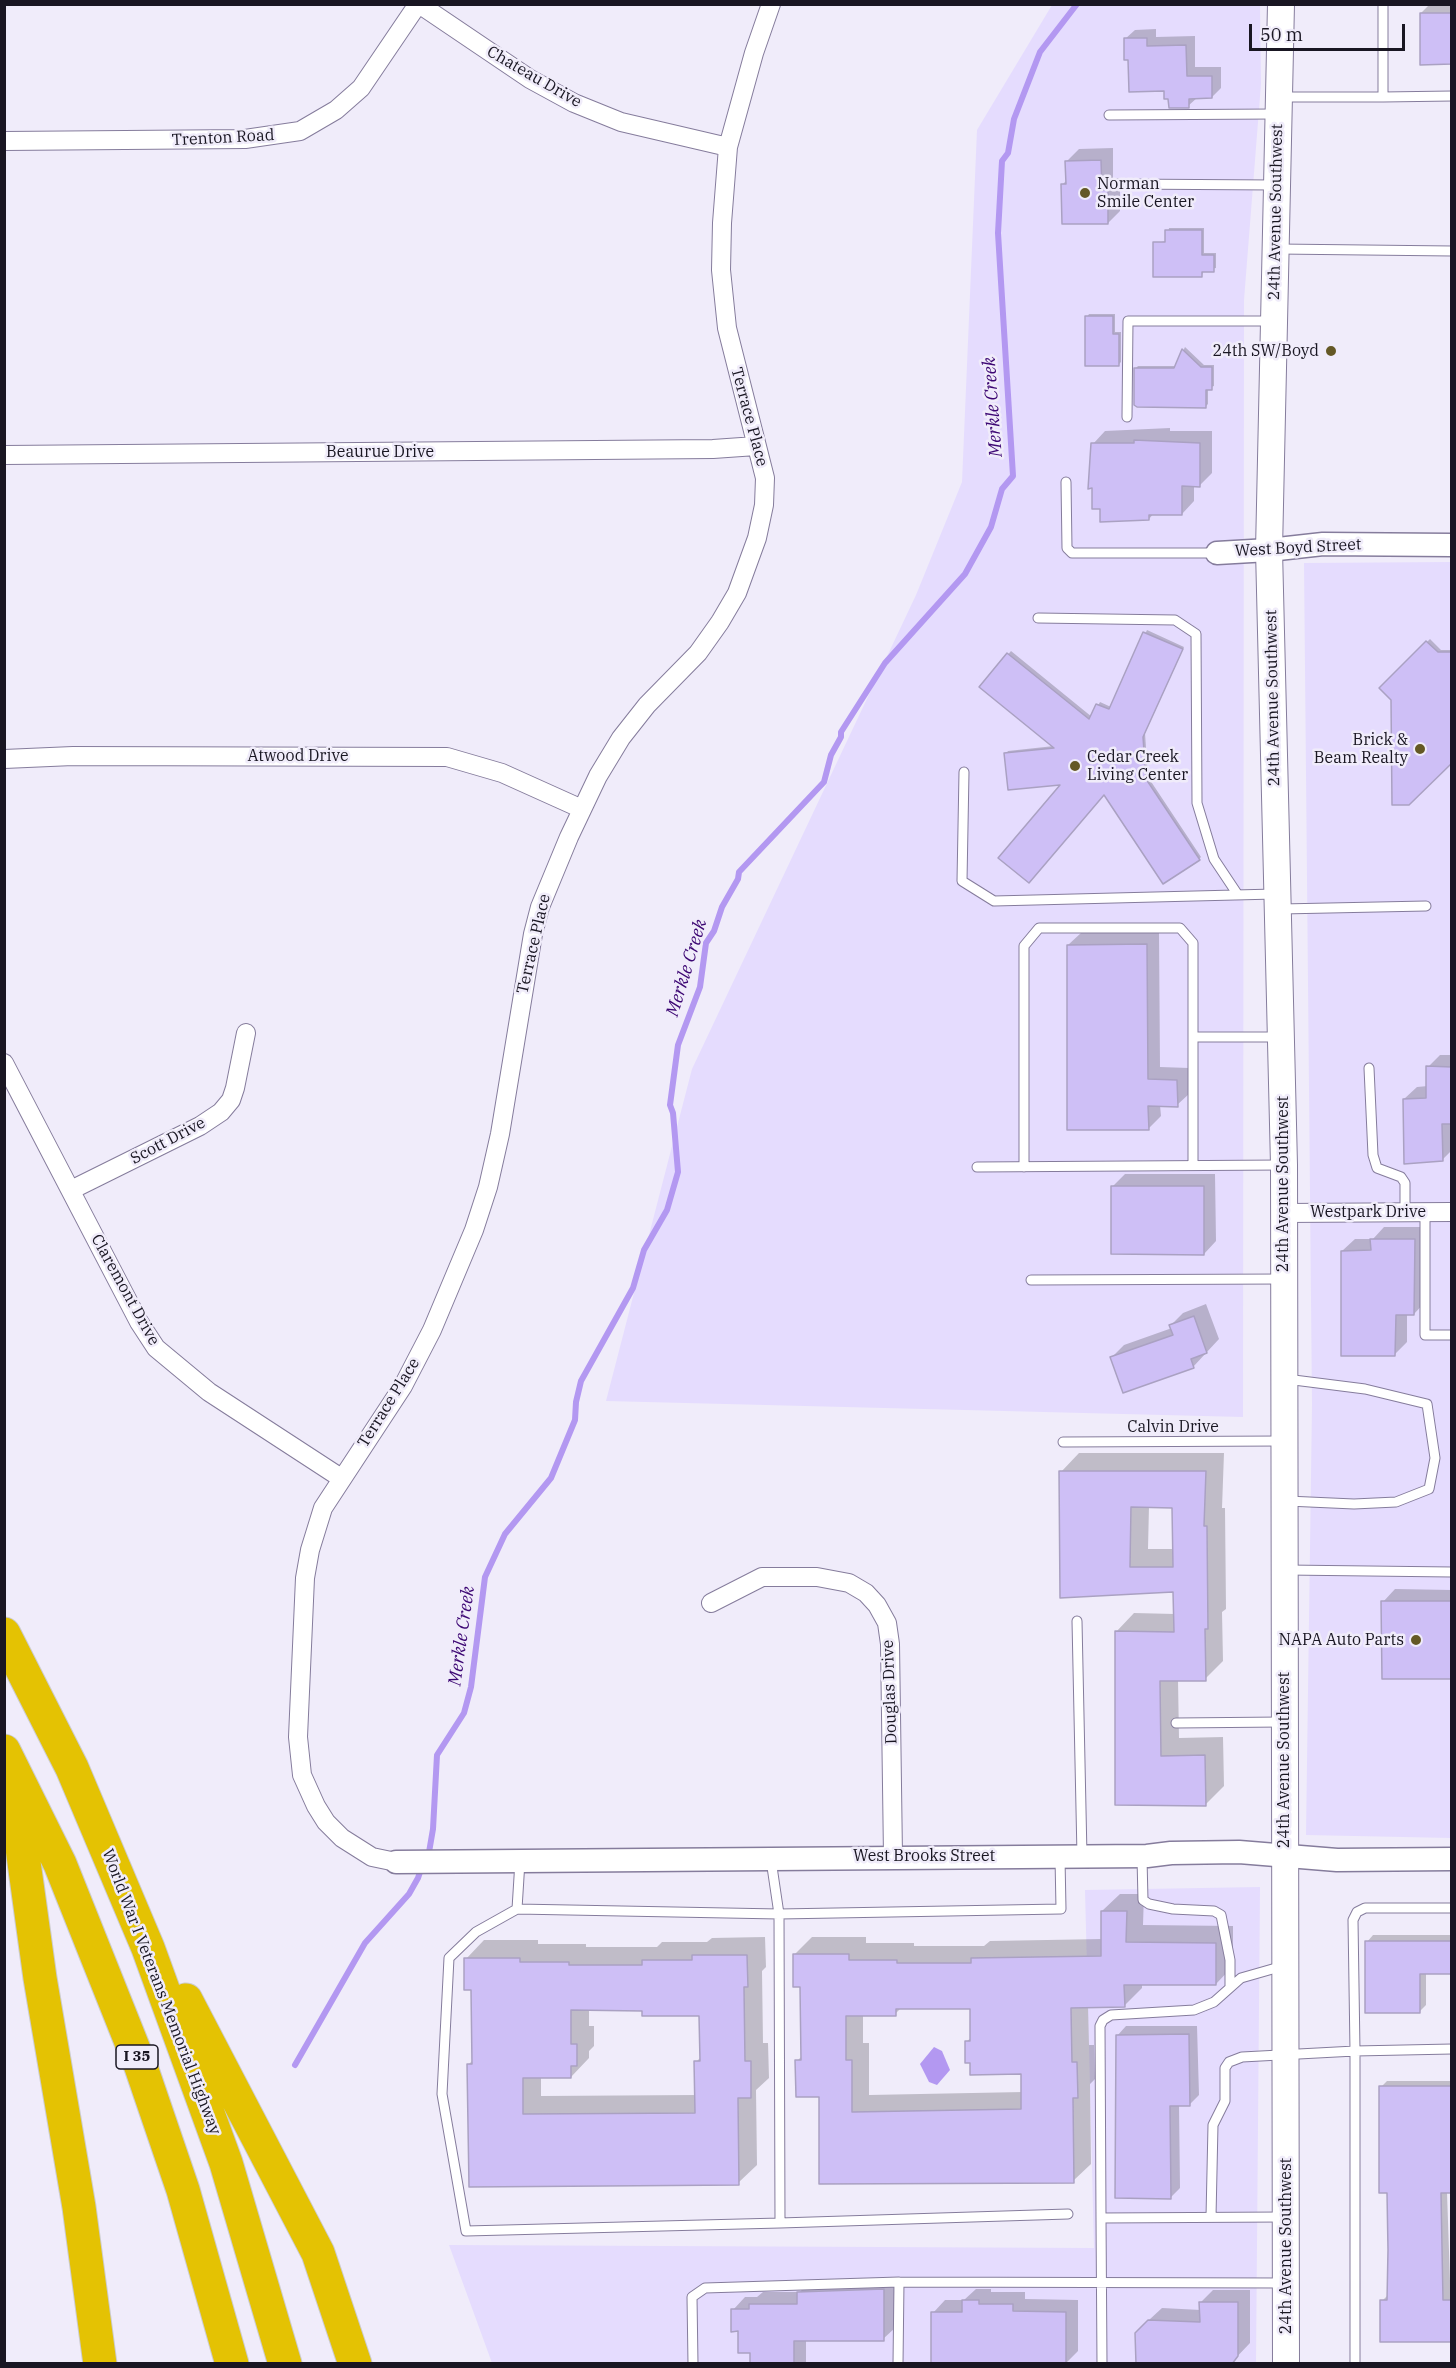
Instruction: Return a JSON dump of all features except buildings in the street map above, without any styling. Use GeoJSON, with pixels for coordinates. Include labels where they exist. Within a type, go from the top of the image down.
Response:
{"type":"FeatureCollection","features":[{"type":"Feature","properties":{"kind":"highway","name":"World War I Veterans Memorial Highway"},"geometry":{"type":"LineString","coordinates":[[4,1634],[72,1768],[148,1948],[222,2152],[285,2364]]}},
{"type":"Feature","properties":{"kind":"highway"},"geometry":{"type":"LineString","coordinates":[[7,1757],[40,1978],[79,2206],[100,2364]]}},
{"type":"Feature","properties":{"kind":"highway","name":"I 35"},"geometry":{"type":"LineString","coordinates":[[7,1757],[60,1864],[141,2067],[183,2190],[232,2364]]}},
{"type":"Feature","properties":{"kind":"highway"},"geometry":{"type":"LineString","coordinates":[[104,1841],[318,2253],[355,2364]]}},
{"type":"Feature","properties":{"kind":"main road","name":"24th Avenue Southwest"},"geometry":{"type":"LineString","coordinates":[[1281,4],[1269,550],[1284,1165],[1286,2364]]}},
{"type":"Feature","properties":{"kind":"street","name":"Trenton Road"},"geometry":{"type":"LineString","coordinates":[[4,141],[246,140],[300,131],[336,110],[362,88],[419,4]]}},
{"type":"Feature","properties":{"kind":"street","name":"Chateau Drive"},"geometry":{"type":"LineString","coordinates":[[419,4],[530,79],[574,103],[621,122],[728,147]]}},
{"type":"Feature","properties":{"kind":"street","name":"Terrace Place"},"geometry":{"type":"LineString","coordinates":[[396,1862],[372,1857],[360,1851],[326,1822],[307,1791],[299,1757],[305,1578],[314,1530],[323,1508],[341,1478],[403,1386],[432,1330],[474,1230],[488,1187],[500,1134],[526,967],[540,907],[582,809],[598,776],[631,724],[698,653],[737,593],[757,538],[764,505],[765,478],[735,368],[727,328],[722,282],[722,223],[728,147],[751,64],[771,4]]}},
{"type":"Feature","properties":{"kind":"street","name":"Beaurue Drive"},"geometry":{"type":"LineString","coordinates":[[4,455],[701,449],[756,446]]}},
{"type":"Feature","properties":{"kind":"street","name":"West Boyd Street"},"geometry":{"type":"LineString","coordinates":[[1217,553],[1323,544],[1452,545]]}},
{"type":"Feature","properties":{"kind":"street","name":"Atwood Drive"},"geometry":{"type":"LineString","coordinates":[[4,759],[74,756],[447,757],[502,772],[582,809]]}},
{"type":"Feature","properties":{"kind":"street","name":"Scott Drive"},"geometry":{"type":"LineString","coordinates":[[71,1190],[200,1126],[221,1112],[231,1100],[235,1088],[246,1033]]}},
{"type":"Feature","properties":{"kind":"street","name":"Claremont Drive"},"geometry":{"type":"LineString","coordinates":[[4,1063],[139,1322],[156,1348],[209,1392],[341,1478]]}},
{"type":"Feature","properties":{"kind":"street","name":"Westpark Drive"},"geometry":{"type":"LineString","coordinates":[[1284,1213],[1452,1212]]}},
{"type":"Feature","properties":{"kind":"street","name":"Douglas Drive"},"geometry":{"type":"LineString","coordinates":[[711,1603],[762,1577],[817,1577],[849,1583],[866,1593],[877,1605],[887,1623],[890,1644],[894,1856]]}},
{"type":"Feature","properties":{"kind":"street","name":"West Brooks Street"},"geometry":{"type":"LineString","coordinates":[[396,1862],[469,1863],[894,1856],[1142,1856],[1183,1852],[1284,1855],[1337,1860],[1452,1859]]}},
{"type":"Feature","properties":{"kind":"lane"},"geometry":{"type":"LineString","coordinates":[[1383,4],[1383,97]]}},
{"type":"Feature","properties":{"kind":"lane"},"geometry":{"type":"LineString","coordinates":[[1109,115],[1383,97],[1452,96]]}},
{"type":"Feature","properties":{"kind":"lane"},"geometry":{"type":"LineString","coordinates":[[1119,184],[1277,185]]}},
{"type":"Feature","properties":{"kind":"lane"},"geometry":{"type":"LineString","coordinates":[[1276,249],[1452,251]]}},
{"type":"Feature","properties":{"kind":"lane"},"geometry":{"type":"LineString","coordinates":[[1127,417],[1128,321],[1274,321]]}},
{"type":"Feature","properties":{"kind":"lane"},"geometry":{"type":"LineString","coordinates":[[1066,482],[1067,548],[1072,553],[1217,553]]}},
{"type":"Feature","properties":{"kind":"lane"},"geometry":{"type":"LineString","coordinates":[[1038,618],[1175,620],[1196,634],[1197,803],[1214,859],[1238,895]]}},
{"type":"Feature","properties":{"kind":"lane"},"geometry":{"type":"LineString","coordinates":[[964,772],[962,881],[994,901],[1238,895],[1278,902],[1426,906]]}},
{"type":"Feature","properties":{"kind":"lane"},"geometry":{"type":"LineString","coordinates":[[1024,1167],[1024,946],[1039,928],[1180,928],[1193,943],[1193,1165]]}},
{"type":"Feature","properties":{"kind":"lane"},"geometry":{"type":"LineString","coordinates":[[1193,1037],[1281,1037]]}},
{"type":"Feature","properties":{"kind":"lane"},"geometry":{"type":"LineString","coordinates":[[1369,1068],[1373,1155],[1377,1168],[1401,1177],[1405,1182],[1405,1212]]}},
{"type":"Feature","properties":{"kind":"lane"},"geometry":{"type":"LineString","coordinates":[[977,1167],[1284,1165]]}},
{"type":"Feature","properties":{"kind":"lane"},"geometry":{"type":"LineString","coordinates":[[1425,1212],[1425,1335],[1452,1335]]}},
{"type":"Feature","properties":{"kind":"lane"},"geometry":{"type":"LineString","coordinates":[[1031,1280],[1284,1279]]}},
{"type":"Feature","properties":{"kind":"lane"},"geometry":{"type":"LineString","coordinates":[[1284,1379],[1365,1389],[1427,1404],[1435,1458],[1429,1488],[1396,1502],[1354,1504],[1284,1501]]}},
{"type":"Feature","properties":{"kind":"lane","name":"Calvin Drive"},"geometry":{"type":"LineString","coordinates":[[1063,1442],[1284,1441]]}},
{"type":"Feature","properties":{"kind":"lane"},"geometry":{"type":"LineString","coordinates":[[1284,1570],[1452,1572]]}},
{"type":"Feature","properties":{"kind":"lane"},"geometry":{"type":"LineString","coordinates":[[1068,2214],[466,2231],[442,2094],[449,1958],[476,1932],[517,1909],[779,1914],[1061,1909],[1071,1856],[1077,1622]]}},
{"type":"Feature","properties":{"kind":"lane"},"geometry":{"type":"LineString","coordinates":[[1176,1723],[1284,1722]]}},
{"type":"Feature","properties":{"kind":"lane"},"geometry":{"type":"LineString","coordinates":[[1142,1856],[1143,1899],[1149,1904],[1173,1909],[1214,1911],[1221,1915],[1230,1960],[1230,1987]]}},
{"type":"Feature","properties":{"kind":"lane"},"geometry":{"type":"LineString","coordinates":[[771,1858],[779,1914],[780,2223]]}},
{"type":"Feature","properties":{"kind":"lane"},"geometry":{"type":"LineString","coordinates":[[517,1909],[520,1861]]}},
{"type":"Feature","properties":{"kind":"lane"},"geometry":{"type":"LineString","coordinates":[[1355,2364],[1353,1920],[1358,1912],[1365,1908],[1452,1908]]}},
{"type":"Feature","properties":{"kind":"lane"},"geometry":{"type":"LineString","coordinates":[[1102,2364],[1100,2026],[1103,2020],[1112,2015],[1194,2010],[1214,2002],[1241,1978],[1284,1966]]}},
{"type":"Feature","properties":{"kind":"lane"},"geometry":{"type":"LineString","coordinates":[[1211,2217],[1213,2125],[1225,2100],[1225,2068],[1229,2062],[1242,2057],[1285,2054],[1452,2049]]}},
{"type":"Feature","properties":{"kind":"lane"},"geometry":{"type":"LineString","coordinates":[[1101,2218],[1285,2217]]}},
{"type":"Feature","properties":{"kind":"lane"},"geometry":{"type":"LineString","coordinates":[[693,2364],[692,2297],[705,2288],[899,2282],[1286,2283]]}},
{"type":"Feature","properties":{"kind":"lane"},"geometry":{"type":"LineString","coordinates":[[898,2364],[899,2282]]}},
{"type":"Feature","properties":{"kind":"shaded area"},"geometry":{"type":"Polygon","coordinates":[[[1052,5],[1260,5],[1261,84],[1244,300],[1243,1417],[606,1401],[692,1069],[916,595],[962,482],[977,130],[1052,5]]]}},
{"type":"Feature","properties":{"kind":"shaded area"},"geometry":{"type":"Polygon","coordinates":[[[1451,562],[1451,1838],[1306,1835],[1312,1404],[1304,563],[1451,562]]]}},
{"type":"Feature","properties":{"kind":"shaded area"},"geometry":{"type":"Polygon","coordinates":[[[1260,1887],[1256,2363],[492,2363],[449,2245],[1094,2248],[1085,1890],[1260,1887]]]}},
{"type":"Feature","properties":{"kind":"shaded area"},"geometry":{"type":"Polygon","coordinates":[[[934,2047],[942,2051],[950,2070],[937,2085],[929,2082],[920,2064],[934,2047]]]}},
{"type":"Feature","properties":{"kind":"waterway","name":"Merkle Creek"},"geometry":{"type":"LineString","coordinates":[[428,1858],[433,1829],[437,1755],[464,1713],[471,1687],[485,1577],[505,1534],[551,1478],[575,1420],[581,1381],[633,1288],[644,1250],[667,1210],[678,1172],[673,1113],[670,1105],[678,1045],[700,987],[706,943],[714,931],[722,907],[738,879],[739,872],[824,782],[831,755],[841,737],[841,732],[885,663],[965,574],[991,527],[1002,489],[1013,476],[998,233],[1002,161],[1008,153],[1014,119],[1040,52],[1077,4]]}},
{"type":"Feature","properties":{"kind":"waterway","name":"Merkle Creek"},"geometry":{"type":"LineString","coordinates":[[295,2065],[365,1943],[409,1894],[422,1866]]}},
{"type":"Feature","properties":{"kind":"place","name":"Norman Smile Center"},"geometry":{"type":"Point","coordinates":[1085,193]}},
{"type":"Feature","properties":{"kind":"place","name":"24th SW/Boyd"},"geometry":{"type":"Point","coordinates":[1331,351]}},
{"type":"Feature","properties":{"kind":"place","name":"Brick & Beam Realty"},"geometry":{"type":"Point","coordinates":[1420,749]}},
{"type":"Feature","properties":{"kind":"place","name":"Cedar Creek Living Center"},"geometry":{"type":"Point","coordinates":[1075,766]}},
{"type":"Feature","properties":{"kind":"place","name":"NAPA Auto Parts"},"geometry":{"type":"Point","coordinates":[1416,1640]}}]}
